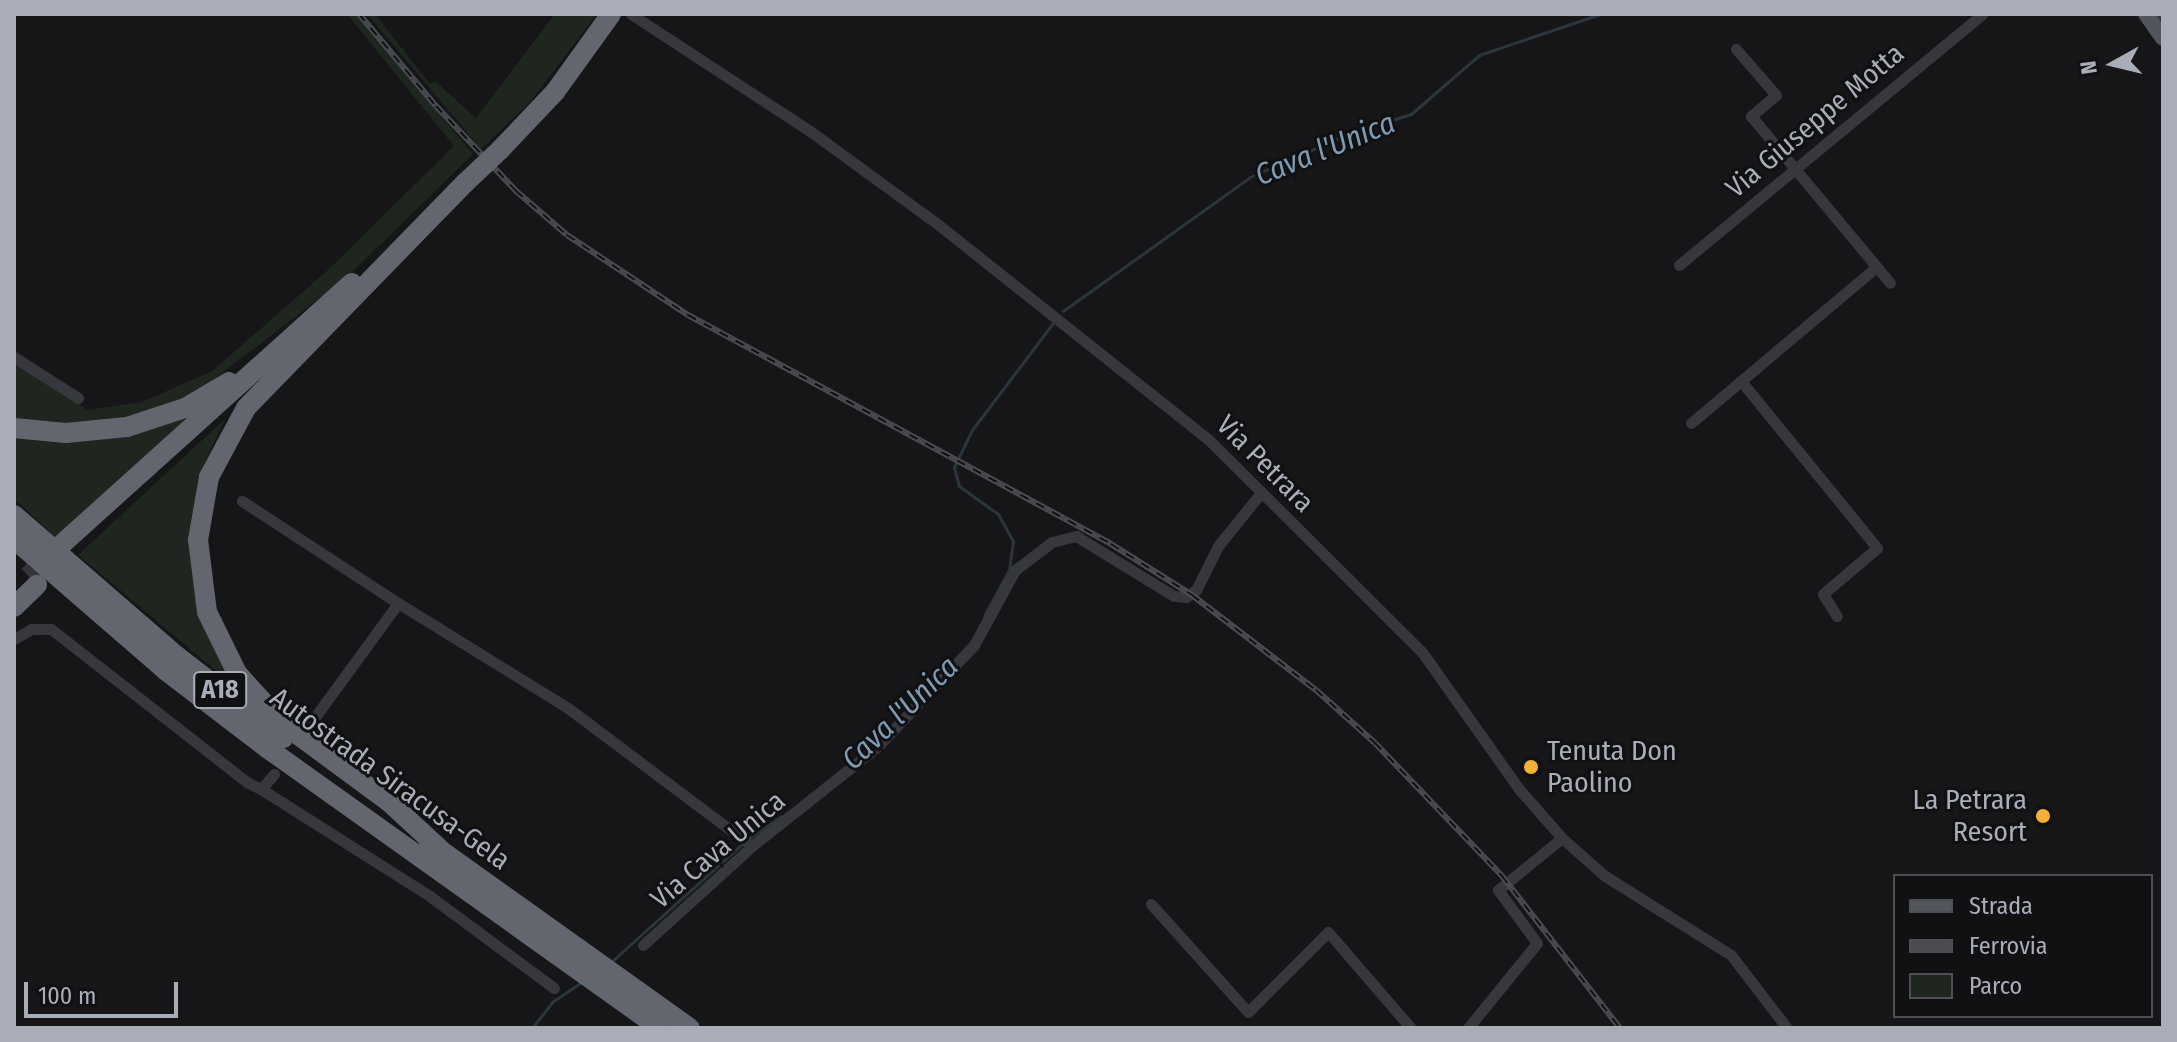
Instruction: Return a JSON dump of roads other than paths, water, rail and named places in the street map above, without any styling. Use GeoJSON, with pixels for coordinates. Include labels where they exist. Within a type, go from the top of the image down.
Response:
{"type":"FeatureCollection","features":[{"type":"Feature","properties":{"kind":"highway"},"geometry":{"type":"LineString","coordinates":[[324,309],[67,548],[355,291],[500,150],[555,92],[611,14]]}},
{"type":"Feature","properties":{"kind":"highway"},"geometry":{"type":"LineString","coordinates":[[14,428],[96,431],[164,416],[234,379],[394,251]]}},
{"type":"Feature","properties":{"kind":"highway"},"geometry":{"type":"LineString","coordinates":[[355,291],[343,312],[246,408],[219,452],[201,508],[202,587],[222,650],[252,692],[282,723],[389,802],[440,849]]}},
{"type":"Feature","properties":{"kind":"highway","name":"Autostrada Siracusa-Gela"},"geometry":{"type":"LineString","coordinates":[[14,515],[178,657],[440,849],[584,964]]}},
{"type":"Feature","properties":{"kind":"highway","name":"Autostrada Siracusa-Gela"},"geometry":{"type":"LineString","coordinates":[[14,539],[165,670],[343,802],[584,964]]}},
{"type":"Feature","properties":{"kind":"highway"},"geometry":{"type":"LineString","coordinates":[[14,554],[261,754],[296,779],[343,802]]}},
{"type":"Feature","properties":{"kind":"highway"},"geometry":{"type":"LineString","coordinates":[[14,607],[26,584]]}},
{"type":"Feature","properties":{"kind":"highway"},"geometry":{"type":"LineString","coordinates":[[584,964],[690,1028]]}},
{"type":"Feature","properties":{"kind":"highway"},"geometry":{"type":"LineString","coordinates":[[607,980],[659,1028]]}},
{"type":"Feature","properties":{"kind":"main road"},"geometry":{"type":"LineString","coordinates":[[2146,14],[2163,30]]}},
{"type":"Feature","properties":{"kind":"main road"},"geometry":{"type":"LineString","coordinates":[[2146,14],[2163,38]]}},
{"type":"Feature","properties":{"kind":"street","name":"Via Petrara"},"geometry":{"type":"LineString","coordinates":[[631,14],[649,19],[935,222],[1209,440],[1422,652],[1519,789],[1562,838],[1605,876],[1731,955],[1787,1028]]}},
{"type":"Feature","properties":{"kind":"street","name":"Via Giuseppe Motta"},"geometry":{"type":"LineString","coordinates":[[1679,265],[1982,14]]}},
{"type":"Feature","properties":{"kind":"street"},"geometry":{"type":"LineString","coordinates":[[1736,49],[1776,95],[1751,116],[1890,283]]}},
{"type":"Feature","properties":{"kind":"street"},"geometry":{"type":"LineString","coordinates":[[1691,423],[1876,267]]}},
{"type":"Feature","properties":{"kind":"street"},"geometry":{"type":"LineString","coordinates":[[14,357],[78,398]]}},
{"type":"Feature","properties":{"kind":"street"},"geometry":{"type":"LineString","coordinates":[[1741,381],[1877,548],[1823,594],[1837,616]]}},
{"type":"Feature","properties":{"kind":"street","name":"Via Cava Unica"},"geometry":{"type":"LineString","coordinates":[[643,945],[752,846],[877,747],[974,645],[1015,570],[1052,542],[1076,536],[1174,596],[1186,597],[1196,590],[1218,546],[1260,494]]}},
{"type":"Feature","properties":{"kind":"street"},"geometry":{"type":"LineString","coordinates":[[242,501],[398,603],[568,708],[752,846]]}},
{"type":"Feature","properties":{"kind":"street"},"geometry":{"type":"LineString","coordinates":[[307,728],[398,603]]}},
{"type":"Feature","properties":{"kind":"street"},"geometry":{"type":"LineString","coordinates":[[14,639],[42,627],[70,640],[261,789],[379,861],[554,988]]}},
{"type":"Feature","properties":{"kind":"street"},"geometry":{"type":"LineString","coordinates":[[261,789],[274,774]]}},
{"type":"Feature","properties":{"kind":"street"},"geometry":{"type":"LineString","coordinates":[[1468,1028],[1537,943],[1498,890],[1562,838]]}},
{"type":"Feature","properties":{"kind":"street"},"geometry":{"type":"LineString","coordinates":[[1151,904],[1248,1012],[1328,932],[1411,1028]]}},
{"type":"Feature","properties":{"kind":"waterway","name":"Cava l'Unica"},"geometry":{"type":"LineString","coordinates":[[1063,311],[1250,177],[1348,134],[1411,114],[1479,55],[1600,14]]}},
{"type":"Feature","properties":{"kind":"waterway","name":"Cava l'Unica"},"geometry":{"type":"LineString","coordinates":[[984,616],[1009,570],[1013,541],[998,514],[959,486],[954,467],[972,430],[1053,323]]}},
{"type":"Feature","properties":{"kind":"waterway","name":"Cava l'Unica"},"geometry":{"type":"LineString","coordinates":[[748,839],[781,816]]}},
{"type":"Feature","properties":{"kind":"waterway","name":"Cava l'Unica"},"geometry":{"type":"LineString","coordinates":[[611,962],[742,844]]}},
{"type":"Feature","properties":{"kind":"waterway","name":"Cava l'Unica"},"geometry":{"type":"LineString","coordinates":[[532,1028],[552,1002],[582,982]]}},
{"type":"Feature","properties":{"kind":"tunnel"},"geometry":{"type":"LineString","coordinates":[[28,576],[53,553]]}},
{"type":"Feature","properties":{"kind":"railway"},"geometry":{"type":"LineString","coordinates":[[359,14],[436,106],[516,191],[567,235],[688,315],[1111,544],[1192,595],[1316,690],[1375,743],[1502,876],[1620,1028]]}},
{"type":"Feature","properties":{"kind":"place","name":"Tenuta Don Paolino"},"geometry":{"type":"Point","coordinates":[1531,767]}},
{"type":"Feature","properties":{"kind":"place","name":"La Petrara Resort"},"geometry":{"type":"Point","coordinates":[2043,816]}}]}
